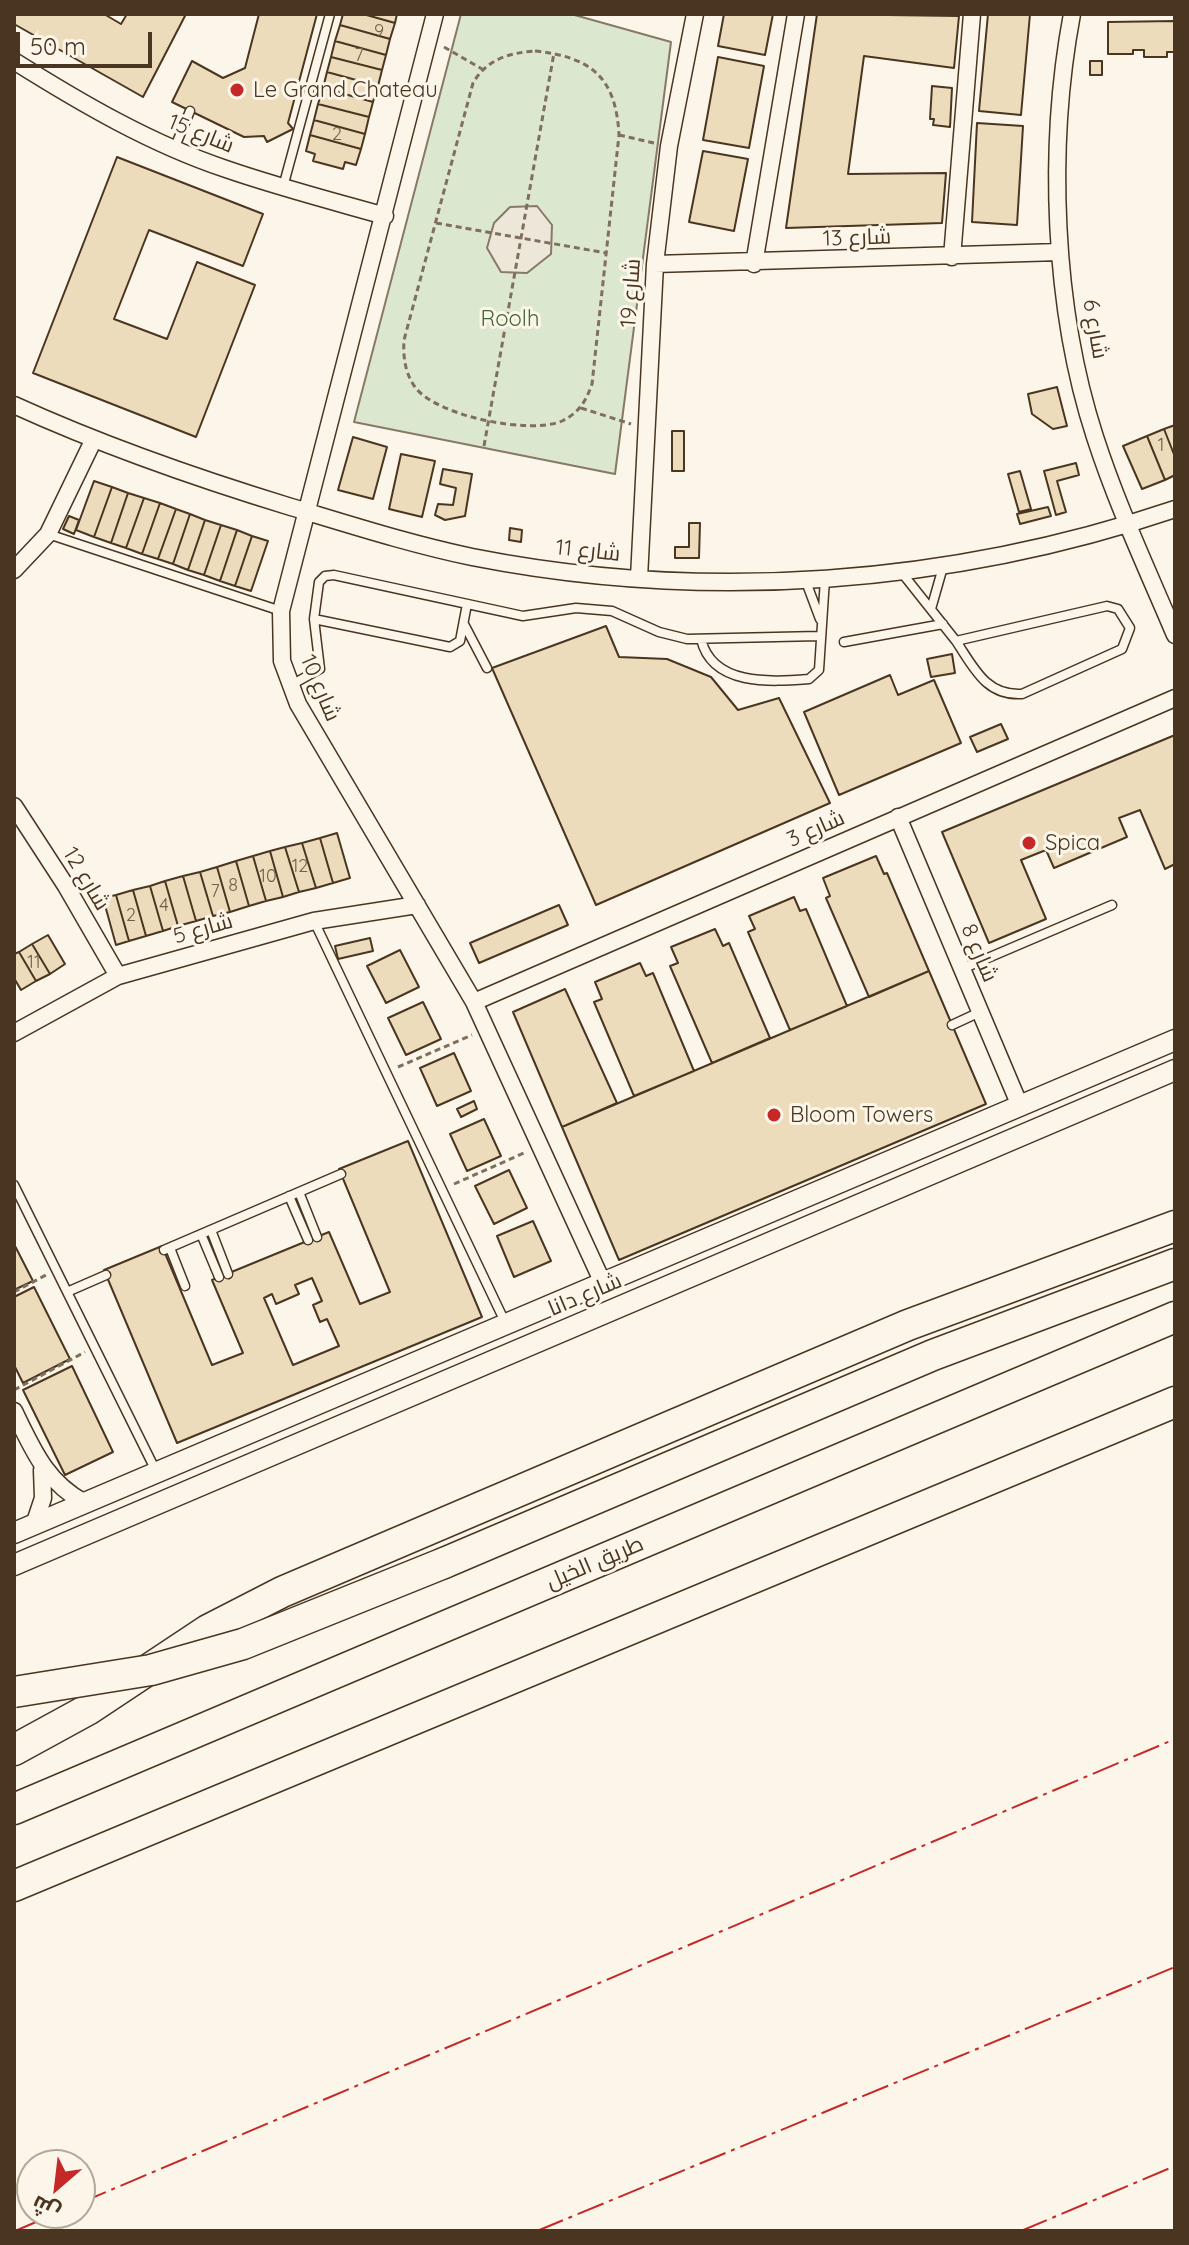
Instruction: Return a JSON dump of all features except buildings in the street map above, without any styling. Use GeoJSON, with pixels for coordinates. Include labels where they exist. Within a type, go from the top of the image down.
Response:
{"type":"FeatureCollection","features":[{"type":"Feature","properties":{"kind":"highway"},"geometry":{"type":"LineString","coordinates":[[14,1750],[89,1709],[208,1630],[282,1592],[908,1325],[1175,1226]]}},
{"type":"Feature","properties":{"kind":"highway"},"geometry":{"type":"LineString","coordinates":[[14,1692],[151,1670],[243,1644],[444,1563],[933,1355],[1175,1264]]}},
{"type":"Feature","properties":{"kind":"highway","name":"طريق الخيل"},"geometry":{"type":"LineString","coordinates":[[14,1809],[1175,1317]]}},
{"type":"Feature","properties":{"kind":"highway"},"geometry":{"type":"LineString","coordinates":[[14,1886],[1175,1402]]}},
{"type":"Feature","properties":{"kind":"street","name":"شارع 10"},"geometry":{"type":"LineString","coordinates":[[435,14],[281,611],[281,649],[290,685],[312,729],[474,1002],[600,1282]]}},
{"type":"Feature","properties":{"kind":"street","name":"شارع 19"},"geometry":{"type":"LineString","coordinates":[[639,578],[655,264],[669,146],[695,14]]}},
{"type":"Feature","properties":{"kind":"street"},"geometry":{"type":"LineString","coordinates":[[754,264],[796,14]]}},
{"type":"Feature","properties":{"kind":"street"},"geometry":{"type":"LineString","coordinates":[[952,257],[972,14]]}},
{"type":"Feature","properties":{"kind":"street","name":"شارع 6"},"geometry":{"type":"LineString","coordinates":[[1072,14],[1060,135],[1060,252],[1094,435],[1128,525],[1174,631]]}},
{"type":"Feature","properties":{"kind":"street","name":"شارع 15"},"geometry":{"type":"LineString","coordinates":[[14,61],[112,120],[174,149],[283,187],[385,216]]}},
{"type":"Feature","properties":{"kind":"street","name":"شارع 13"},"geometry":{"type":"LineString","coordinates":[[655,264],[754,264],[1060,252]]}},
{"type":"Feature","properties":{"kind":"street","name":"شارع 11"},"geometry":{"type":"LineString","coordinates":[[14,405],[93,441],[205,481],[417,545],[472,557],[639,578],[825,579],[902,573],[1038,549],[1175,509]]}},
{"type":"Feature","properties":{"kind":"street"},"geometry":{"type":"LineString","coordinates":[[14,570],[48,534],[93,441]]}},
{"type":"Feature","properties":{"kind":"street","name":"شارع 3"},"geometry":{"type":"LineString","coordinates":[[474,1002],[1175,698]]}},
{"type":"Feature","properties":{"kind":"street","name":"شارع 12"},"geometry":{"type":"LineString","coordinates":[[14,806],[66,886],[118,976]]}},
{"type":"Feature","properties":{"kind":"street","name":"شارع 8"},"geometry":{"type":"LineString","coordinates":[[898,817],[1021,1105]]}},
{"type":"Feature","properties":{"kind":"street","name":"شارع 5"},"geometry":{"type":"LineString","coordinates":[[14,1033],[118,976],[314,921],[417,905]]}},
{"type":"Feature","properties":{"kind":"street","name":"شارع دانا"},"geometry":{"type":"LineString","coordinates":[[14,1533],[1175,1040]]}},
{"type":"Feature","properties":{"kind":"street","name":"شارع دانا"},"geometry":{"type":"LineString","coordinates":[[14,1565],[1175,1070]]}},
{"type":"Feature","properties":{"kind":"street"},"geometry":{"type":"LineString","coordinates":[[1022,1135],[1008,1126],[1021,1105],[1044,1104],[1048,1110],[1047,1122],[1043,1127]]}},
{"type":"Feature","properties":{"kind":"street"},"geometry":{"type":"LineString","coordinates":[[600,1315],[587,1312],[581,1299],[600,1282],[624,1282],[628,1295],[620,1306]]}},
{"type":"Feature","properties":{"kind":"street"},"geometry":{"type":"LineString","coordinates":[[14,1411],[42,1470],[62,1489],[85,1503]]}},
{"type":"Feature","properties":{"kind":"street"},"geometry":{"type":"LineString","coordinates":[[34,1525],[43,1498],[42,1470]]}},
{"type":"Feature","properties":{"kind":"lane"},"geometry":{"type":"LineString","coordinates":[[283,187],[330,14]]}},
{"type":"Feature","properties":{"kind":"lane"},"geometry":{"type":"LineString","coordinates":[[174,149],[190,111]]}},
{"type":"Feature","properties":{"kind":"lane"},"geometry":{"type":"LineString","coordinates":[[48,534],[281,611]]}},
{"type":"Feature","properties":{"kind":"lane"},"geometry":{"type":"LineString","coordinates":[[931,609],[943,567]]}},
{"type":"Feature","properties":{"kind":"lane"},"geometry":{"type":"LineString","coordinates":[[902,573],[956,641],[983,682],[1008,695],[1022,694],[1122,649],[1130,628],[1118,609],[1107,606],[956,641]]}},
{"type":"Feature","properties":{"kind":"lane"},"geometry":{"type":"LineString","coordinates":[[290,685],[320,669],[314,619],[319,582],[330,575],[523,616],[594,608],[630,617],[673,637],[819,636]]}},
{"type":"Feature","properties":{"kind":"lane"},"geometry":{"type":"LineString","coordinates":[[805,579],[820,620]]}},
{"type":"Feature","properties":{"kind":"lane"},"geometry":{"type":"LineString","coordinates":[[701,639],[707,658],[719,669],[770,680],[809,679],[815,676],[820,662],[819,636],[825,579]]}},
{"type":"Feature","properties":{"kind":"lane"},"geometry":{"type":"LineString","coordinates":[[314,619],[450,647],[460,641],[467,604]]}},
{"type":"Feature","properties":{"kind":"lane"},"geometry":{"type":"LineString","coordinates":[[464,624],[487,668]]}},
{"type":"Feature","properties":{"kind":"lane"},"geometry":{"type":"LineString","coordinates":[[844,642],[943,624]]}},
{"type":"Feature","properties":{"kind":"lane"},"geometry":{"type":"LineString","coordinates":[[962,969],[1112,905]]}},
{"type":"Feature","properties":{"kind":"lane"},"geometry":{"type":"LineString","coordinates":[[314,921],[421,1140],[505,1323]]}},
{"type":"Feature","properties":{"kind":"lane"},"geometry":{"type":"LineString","coordinates":[[952,1025],[980,1012]]}},
{"type":"Feature","properties":{"kind":"lane"},"geometry":{"type":"LineString","coordinates":[[410,1144],[421,1140]]}},
{"type":"Feature","properties":{"kind":"lane"},"geometry":{"type":"LineString","coordinates":[[185,1286],[167,1249],[341,1174]]}},
{"type":"Feature","properties":{"kind":"lane"},"geometry":{"type":"LineString","coordinates":[[14,1185],[157,1472]]}},
{"type":"Feature","properties":{"kind":"lane"},"geometry":{"type":"LineString","coordinates":[[289,1196],[313,1238],[299,1192]]}},
{"type":"Feature","properties":{"kind":"lane"},"geometry":{"type":"LineString","coordinates":[[206,1232],[224,1275]]}},
{"type":"Feature","properties":{"kind":"lane"},"geometry":{"type":"LineString","coordinates":[[67,1292],[106,1275]]}},
{"type":"Feature","properties":{"kind":"path"},"geometry":{"type":"LineString","coordinates":[[429,39],[482,69]]}},
{"type":"Feature","properties":{"kind":"path"},"geometry":{"type":"LineString","coordinates":[[516,52],[554,53],[573,56],[590,65],[603,79],[618,116],[619,135],[592,384],[581,408],[560,421],[536,426],[443,409],[416,388],[408,373],[404,340],[470,91],[482,69],[516,52]]}},
{"type":"Feature","properties":{"kind":"path"},"geometry":{"type":"LineString","coordinates":[[484,446],[554,53]]}},
{"type":"Feature","properties":{"kind":"path"},"geometry":{"type":"LineString","coordinates":[[619,135],[669,146]]}},
{"type":"Feature","properties":{"kind":"path"},"geometry":{"type":"LineString","coordinates":[[435,223],[606,253]]}},
{"type":"Feature","properties":{"kind":"path"},"geometry":{"type":"LineString","coordinates":[[581,408],[645,428]]}},
{"type":"Feature","properties":{"kind":"path"},"geometry":{"type":"LineString","coordinates":[[388,1071],[486,1029]]}},
{"type":"Feature","properties":{"kind":"path"},"geometry":{"type":"LineString","coordinates":[[443,1189],[540,1146]]}},
{"type":"Feature","properties":{"kind":"path"},"geometry":{"type":"LineString","coordinates":[[14,1292],[56,1270]]}},
{"type":"Feature","properties":{"kind":"path"},"geometry":{"type":"LineString","coordinates":[[14,1390],[94,1347]]}},
{"type":"Feature","properties":{"kind":"green space","name":"Roolh"},"geometry":{"type":"Polygon","coordinates":[[[461,14],[571,14],[671,42],[615,474],[354,422],[461,14]]]}},
{"type":"Feature","properties":{"kind":"shaded area"},"geometry":{"type":"Polygon","coordinates":[[[537,206],[552,225],[551,254],[527,273],[501,272],[487,248],[494,223],[510,207],[537,206]]]}},
{"type":"Feature","properties":{"kind":"power"},"geometry":{"type":"LineString","coordinates":[[96,2196],[1175,1739]]}},
{"type":"Feature","properties":{"kind":"power"},"geometry":{"type":"LineString","coordinates":[[537,2231],[1175,1967]]}},
{"type":"Feature","properties":{"kind":"power"},"geometry":{"type":"LineString","coordinates":[[1021,2231],[1175,2166]]}},
{"type":"Feature","properties":{"kind":"power"},"geometry":{"type":"LineString","coordinates":[[15,2231],[20,2229]]}},
{"type":"Feature","properties":{"kind":"place","name":"Le Grand Chateau"},"geometry":{"type":"Point","coordinates":[237,90]}},
{"type":"Feature","properties":{"kind":"place","name":"Spica"},"geometry":{"type":"Point","coordinates":[1029,843]}},
{"type":"Feature","properties":{"kind":"place","name":"Bloom Towers"},"geometry":{"type":"Point","coordinates":[774,1115]}}]}
